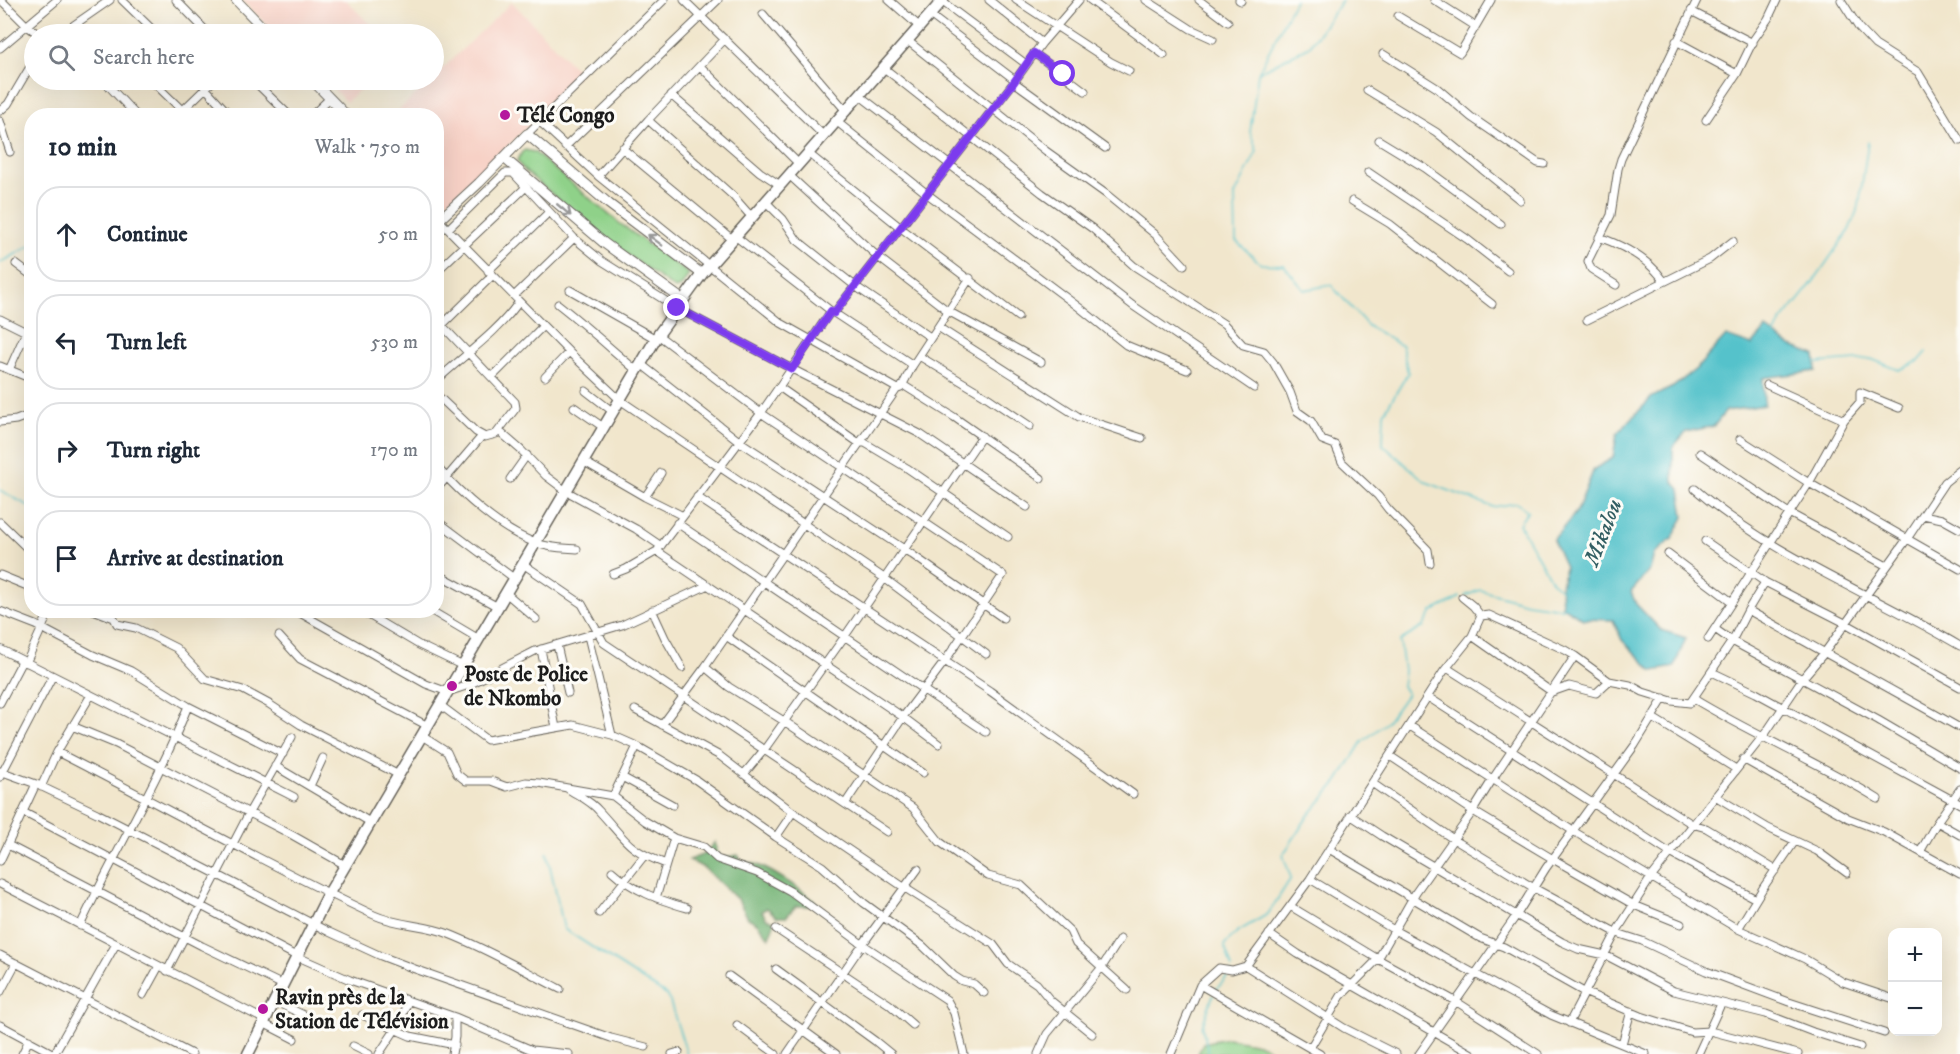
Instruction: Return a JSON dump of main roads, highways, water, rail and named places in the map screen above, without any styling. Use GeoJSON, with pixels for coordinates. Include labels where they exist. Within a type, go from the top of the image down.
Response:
{"type":"FeatureCollection","features":[{"type":"Feature","properties":{"kind":"highway"},"geometry":{"type":"LineString","coordinates":[[248,1054],[281,984],[329,893],[657,337],[706,270],[942,0]]}},
{"type":"Feature","properties":{"kind":"main road"},"geometry":{"type":"LineString","coordinates":[[236,0],[256,24]]}},
{"type":"Feature","properties":{"kind":"main road"},"geometry":{"type":"LineString","coordinates":[[322,90],[339,108]]}},
{"type":"Feature","properties":{"kind":"main road"},"geometry":{"type":"LineString","coordinates":[[444,214],[527,134],[594,192],[706,270]]}},
{"type":"Feature","properties":{"kind":"main road"},"geometry":{"type":"LineString","coordinates":[[504,158],[680,304]]}},
{"type":"Feature","properties":{"kind":"water"},"geometry":{"type":"Polygon","coordinates":[[[1766,329],[1791,346],[1815,355],[1816,371],[1763,378],[1764,405],[1726,411],[1714,426],[1686,432],[1673,447],[1673,481],[1680,489],[1684,517],[1672,539],[1654,554],[1650,570],[1631,592],[1636,604],[1661,630],[1686,638],[1674,667],[1653,671],[1622,640],[1613,620],[1583,619],[1562,606],[1561,586],[1565,567],[1553,540],[1577,511],[1594,469],[1613,458],[1617,434],[1652,397],[1673,387],[1696,369],[1726,336],[1752,345],[1766,329]]]}},
{"type":"Feature","properties":{"kind":"waterway"},"geometry":{"type":"LineString","coordinates":[[1295,0],[1258,73],[1250,132],[1257,151],[1235,195],[1236,241],[1261,264],[1284,265],[1304,290],[1331,285],[1368,326],[1402,346],[1408,373],[1384,413],[1383,445],[1426,482],[1493,507],[1517,503],[1528,511],[1519,524],[1552,582],[1562,590]]}},
{"type":"Feature","properties":{"kind":"waterway"},"geometry":{"type":"LineString","coordinates":[[1259,72],[1310,46],[1342,0]]}},
{"type":"Feature","properties":{"kind":"waterway","name":"Mikalou"},"geometry":{"type":"LineString","coordinates":[[1774,336],[1780,323],[1813,282],[1849,230],[1859,206],[1868,142]]}},
{"type":"Feature","properties":{"kind":"waterway"},"geometry":{"type":"LineString","coordinates":[[0,263],[24,250]]}},
{"type":"Feature","properties":{"kind":"waterway"},"geometry":{"type":"LineString","coordinates":[[1816,363],[1871,359],[1899,370],[1919,361],[1927,352]]}},
{"type":"Feature","properties":{"kind":"waterway"},"geometry":{"type":"LineString","coordinates":[[0,490],[24,504]]}},
{"type":"Feature","properties":{"kind":"waterway","name":"Mikalou"},"geometry":{"type":"LineString","coordinates":[[1465,596],[1480,590],[1527,603],[1564,607]]}},
{"type":"Feature","properties":{"kind":"waterway","name":"Mikalou"},"geometry":{"type":"LineString","coordinates":[[1232,968],[1224,945],[1237,932],[1268,914],[1291,878],[1283,855],[1308,816],[1338,781],[1362,742],[1387,722],[1407,694],[1402,686],[1404,671],[1400,641],[1423,627],[1432,612],[1460,597]]}},
{"type":"Feature","properties":{"kind":"waterway"},"geometry":{"type":"LineString","coordinates":[[547,853],[564,929],[668,996],[687,1054]]}},
{"type":"Feature","properties":{"kind":"waterway","name":"Mikalou"},"geometry":{"type":"LineString","coordinates":[[1215,991],[1231,972]]}},
{"type":"Feature","properties":{"kind":"waterway","name":"Mikalou"},"geometry":{"type":"LineString","coordinates":[[1209,1054],[1202,1027],[1213,995]]}},
{"type":"Feature","properties":{"kind":"place","name":"Télé Congo"},"geometry":{"type":"Point","coordinates":[505,115]}},
{"type":"Feature","properties":{"kind":"place","name":"Poste de Police de Nkombo"},"geometry":{"type":"Point","coordinates":[452,686]}},
{"type":"Feature","properties":{"kind":"place","name":"Ravin près de la Station de Télévision"},"geometry":{"type":"Point","coordinates":[263,1009]}}]}
